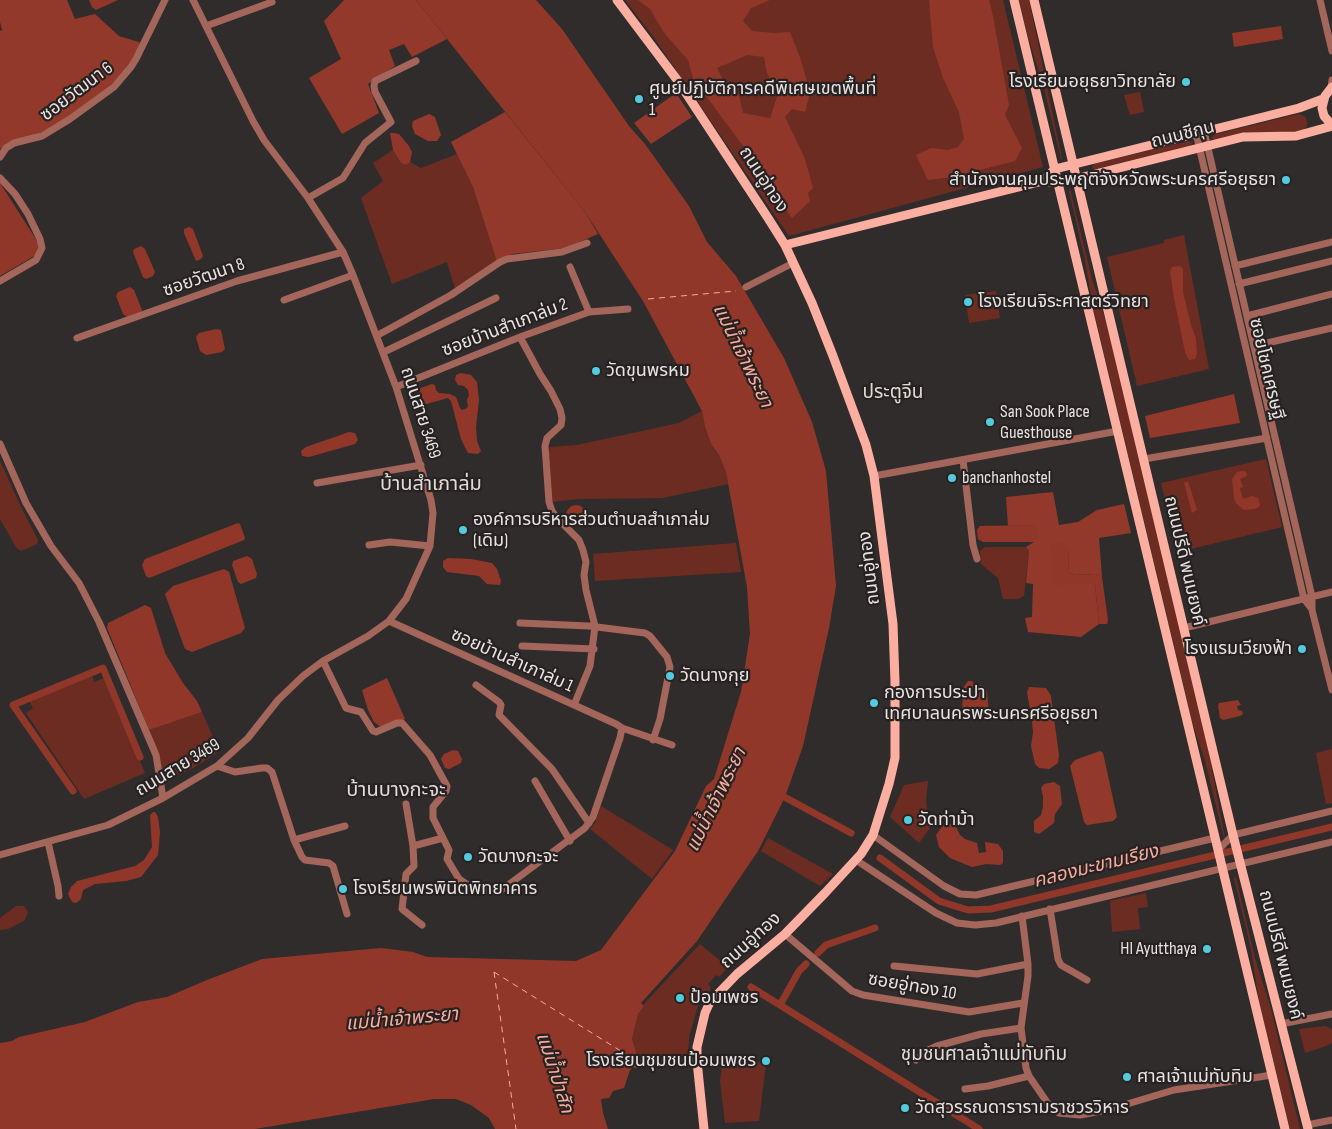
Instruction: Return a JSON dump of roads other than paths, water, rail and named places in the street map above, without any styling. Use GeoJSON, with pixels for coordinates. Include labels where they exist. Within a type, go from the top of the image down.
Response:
{"type":"FeatureCollection","features":[{"type":"Feature","properties":{"kind":"main road","name":"ถนนอู่ทอง"},"geometry":{"type":"LineString","coordinates":[[617,0],[678,81],[785,245],[794,263],[833,356],[866,445],[874,476],[893,624],[895,758],[873,834],[856,860],[785,934],[737,974],[710,1002],[700,1030],[697,1047],[704,1129]]}},
{"type":"Feature","properties":{"kind":"main road","name":"ถนนปรีดี พนมยงค์"},"geometry":{"type":"LineString","coordinates":[[1014,0],[1285,1129]]}},
{"type":"Feature","properties":{"kind":"main road","name":"ถนนปรีดี พนมยงค์"},"geometry":{"type":"LineString","coordinates":[[1034,0],[1233,838],[1307,1127]]}},
{"type":"Feature","properties":{"kind":"main road"},"geometry":{"type":"LineString","coordinates":[[1332,85],[1323,99],[1323,112],[1326,120],[1332,126]]}},
{"type":"Feature","properties":{"kind":"main road","name":"ถนนชีกุน"},"geometry":{"type":"LineString","coordinates":[[1042,181],[1055,169],[1299,108],[1323,99]]}},
{"type":"Feature","properties":{"kind":"main road","name":"ถนนชีกุน"},"geometry":{"type":"LineString","coordinates":[[785,245],[1042,181],[1059,183],[1243,137],[1296,136],[1332,126]]}},
{"type":"Feature","properties":{"kind":"street","name":"ซอยวัฒนา 6"},"geometry":{"type":"LineString","coordinates":[[0,157],[6,148],[14,143],[42,136],[70,119],[114,87],[136,58],[165,0]]}},
{"type":"Feature","properties":{"kind":"street","name":"ถนนสาย 3469"},"geometry":{"type":"LineString","coordinates":[[0,856],[108,825],[163,798],[217,766],[248,738],[286,692],[323,661],[368,636],[389,621],[406,599],[430,546],[433,513],[421,465],[378,335],[353,275],[343,252],[308,198],[260,133],[193,0]]}},
{"type":"Feature","properties":{"kind":"street"},"geometry":{"type":"LineString","coordinates":[[1320,0],[1332,51]]}},
{"type":"Feature","properties":{"kind":"street"},"geometry":{"type":"LineString","coordinates":[[206,26],[272,2]]}},
{"type":"Feature","properties":{"kind":"street"},"geometry":{"type":"LineString","coordinates":[[308,198],[343,178],[365,143],[391,122],[375,92],[374,86],[376,81],[416,61]]}},
{"type":"Feature","properties":{"kind":"street","name":"ซอยโชคเศรษฐี"},"geometry":{"type":"LineString","coordinates":[[1200,132],[1304,598],[1312,610],[1329,663],[1332,690]]}},
{"type":"Feature","properties":{"kind":"street","name":"ซอยโชคเศรษฐี"},"geometry":{"type":"LineString","coordinates":[[1203,147],[1247,316],[1312,596],[1312,610]]}},
{"type":"Feature","properties":{"kind":"street"},"geometry":{"type":"LineString","coordinates":[[0,178],[15,194],[28,214],[40,239],[42,248],[36,260],[0,281]]}},
{"type":"Feature","properties":{"kind":"street"},"geometry":{"type":"LineString","coordinates":[[1235,266],[1332,242]]}},
{"type":"Feature","properties":{"kind":"street"},"geometry":{"type":"LineString","coordinates":[[378,335],[451,295],[500,262],[507,259],[562,252],[587,243]]}},
{"type":"Feature","properties":{"kind":"street","name":"ซอยวัฒนา 8"},"geometry":{"type":"LineString","coordinates":[[77,338],[237,281],[343,252]]}},
{"type":"Feature","properties":{"kind":"street"},"geometry":{"type":"LineString","coordinates":[[1239,284],[1332,261]]}},
{"type":"Feature","properties":{"kind":"street"},"geometry":{"type":"LineString","coordinates":[[746,287],[794,263]]}},
{"type":"Feature","properties":{"kind":"street"},"geometry":{"type":"LineString","coordinates":[[570,267],[589,312]]}},
{"type":"Feature","properties":{"kind":"street"},"geometry":{"type":"LineString","coordinates":[[284,300],[353,275]]}},
{"type":"Feature","properties":{"kind":"street"},"geometry":{"type":"LineString","coordinates":[[1247,316],[1332,294]]}},
{"type":"Feature","properties":{"kind":"street"},"geometry":{"type":"LineString","coordinates":[[384,352],[496,298]]}},
{"type":"Feature","properties":{"kind":"street","name":"ซอยบ้านสำเภาล่ม 2"},"geometry":{"type":"LineString","coordinates":[[396,386],[589,312],[628,309]]}},
{"type":"Feature","properties":{"kind":"street"},"geometry":{"type":"LineString","coordinates":[[1254,346],[1332,328]]}},
{"type":"Feature","properties":{"kind":"street"},"geometry":{"type":"LineString","coordinates":[[520,337],[551,391],[560,409],[562,418],[561,424],[547,438],[545,446],[549,502],[552,511],[579,540],[584,550],[586,590],[595,626],[594,649],[590,666],[574,705]]}},
{"type":"Feature","properties":{"kind":"street"},"geometry":{"type":"LineString","coordinates":[[874,476],[1118,431]]}},
{"type":"Feature","properties":{"kind":"street"},"geometry":{"type":"LineString","coordinates":[[1144,459],[1267,438]]}},
{"type":"Feature","properties":{"kind":"street"},"geometry":{"type":"LineString","coordinates":[[0,444],[26,503],[51,546],[79,584],[99,622],[156,755],[163,798]]}},
{"type":"Feature","properties":{"kind":"street"},"geometry":{"type":"LineString","coordinates":[[963,460],[973,545],[977,559]]}},
{"type":"Feature","properties":{"kind":"street"},"geometry":{"type":"LineString","coordinates":[[317,483],[421,465]]}},
{"type":"Feature","properties":{"kind":"street"},"geometry":{"type":"LineString","coordinates":[[1274,469],[1282,467]]}},
{"type":"Feature","properties":{"kind":"street"},"geometry":{"type":"LineString","coordinates":[[369,545],[390,542],[430,546]]}},
{"type":"Feature","properties":{"kind":"street"},"geometry":{"type":"LineString","coordinates":[[1184,628],[1332,592]]}},
{"type":"Feature","properties":{"kind":"street","name":"ซอยบ้านสำเภาล่ม 1"},"geometry":{"type":"LineString","coordinates":[[389,621],[622,728],[672,745]]}},
{"type":"Feature","properties":{"kind":"street"},"geometry":{"type":"LineString","coordinates":[[520,623],[595,626],[650,636],[667,657],[670,667],[654,740]]}},
{"type":"Feature","properties":{"kind":"street"},"geometry":{"type":"LineString","coordinates":[[522,646],[594,649]]}},
{"type":"Feature","properties":{"kind":"street"},"geometry":{"type":"LineString","coordinates":[[323,661],[346,708],[361,712],[373,731],[376,732],[402,723],[430,755],[446,786],[446,791],[431,812],[449,850],[447,860],[460,879],[475,890],[500,891],[570,841],[589,823],[622,728]]}},
{"type":"Feature","properties":{"kind":"street"},"geometry":{"type":"LineString","coordinates":[[476,685],[499,702],[501,705],[499,715],[552,769],[589,823]]}},
{"type":"Feature","properties":{"kind":"street"},"geometry":{"type":"LineString","coordinates":[[217,766],[235,772],[262,768],[267,768],[272,772],[294,840],[302,857],[305,860],[329,863],[333,866],[347,914]]}},
{"type":"Feature","properties":{"kind":"street"},"geometry":{"type":"LineString","coordinates":[[534,781],[570,841]]}},
{"type":"Feature","properties":{"kind":"street"},"geometry":{"type":"LineString","coordinates":[[406,804],[413,846],[414,866],[406,874],[402,909],[422,925]]}},
{"type":"Feature","properties":{"kind":"street"},"geometry":{"type":"LineString","coordinates":[[873,834],[944,886],[960,894],[976,895],[1218,844],[1233,838],[1332,811]]}},
{"type":"Feature","properties":{"kind":"street"},"geometry":{"type":"LineString","coordinates":[[294,840],[345,826]]}},
{"type":"Feature","properties":{"kind":"street"},"geometry":{"type":"LineString","coordinates":[[413,846],[443,838]]}},
{"type":"Feature","properties":{"kind":"street"},"geometry":{"type":"LineString","coordinates":[[48,842],[59,896]]}},
{"type":"Feature","properties":{"kind":"street"},"geometry":{"type":"LineString","coordinates":[[856,860],[936,913],[957,923],[975,925],[1050,910],[1239,861],[1332,842]]}},
{"type":"Feature","properties":{"kind":"street"},"geometry":{"type":"LineString","coordinates":[[1050,910],[1058,960],[1061,965],[1087,980]]}},
{"type":"Feature","properties":{"kind":"street"},"geometry":{"type":"LineString","coordinates":[[1022,916],[1028,964],[1021,1028],[1026,1068],[1029,1076],[1050,1108],[1059,1113],[1080,1115],[1107,1110],[1174,1090],[1272,1075]]}},
{"type":"Feature","properties":{"kind":"street","name":"ซอยอู่ทอง 10"},"geometry":{"type":"LineString","coordinates":[[785,934],[852,991],[863,995],[969,1012],[1023,1003]]}},
{"type":"Feature","properties":{"kind":"street"},"geometry":{"type":"LineString","coordinates":[[894,966],[978,974],[1028,964]]}},
{"type":"Feature","properties":{"kind":"street"},"geometry":{"type":"LineString","coordinates":[[1281,1024],[1332,1014]]}},
{"type":"Feature","properties":{"kind":"street"},"geometry":{"type":"LineString","coordinates":[[916,1060],[924,1052],[937,1046],[982,1034],[1021,1028]]}},
{"type":"Feature","properties":{"kind":"street"},"geometry":{"type":"LineString","coordinates":[[635,1064],[697,1061]]}},
{"type":"Feature","properties":{"kind":"street"},"geometry":{"type":"LineString","coordinates":[[965,1088],[988,1086],[1029,1076]]}},
{"type":"Feature","properties":{"kind":"street"},"geometry":{"type":"LineString","coordinates":[[1307,1127],[1332,1120]]}},
{"type":"Feature","properties":{"kind":"water"},"geometry":{"type":"Polygon","coordinates":[[[89,0],[118,0],[96,10],[92,7],[89,0]]]}},
{"type":"Feature","properties":{"kind":"water"},"geometry":{"type":"Polygon","coordinates":[[[416,0],[536,0],[562,29],[629,126],[645,144],[689,206],[707,242],[736,276],[784,358],[812,422],[826,471],[836,586],[829,628],[803,746],[785,797],[758,851],[697,941],[641,1003],[644,1006],[638,1014],[632,1039],[637,1055],[634,1055],[634,1066],[630,1070],[624,1088],[613,1091],[609,1098],[601,1099],[608,1129],[495,1129],[489,1118],[471,1105],[456,1099],[434,1099],[255,1129],[0,1129],[0,1043],[85,1022],[138,1002],[167,997],[262,959],[381,948],[413,952],[427,957],[576,961],[601,950],[675,851],[706,786],[714,779],[741,692],[750,634],[747,587],[726,472],[719,455],[711,444],[702,411],[643,301],[585,212],[416,0]]]}},
{"type":"Feature","properties":{"kind":"water"},"geometry":{"type":"Polygon","coordinates":[[[638,0],[770,0],[751,8],[743,21],[752,31],[790,32],[801,60],[810,93],[805,112],[792,109],[785,117],[805,159],[813,188],[808,193],[810,201],[792,218],[757,169],[752,155],[740,142],[693,78],[688,60],[665,34],[650,9],[638,0]],[[747,55],[717,68],[725,84],[739,95],[743,113],[770,118],[778,94],[767,73],[764,57],[747,55]]]}},
{"type":"Feature","properties":{"kind":"water"},"geometry":{"type":"Polygon","coordinates":[[[929,0],[989,0],[1009,105],[1005,115],[1022,148],[1015,161],[952,177],[928,180],[916,155],[931,148],[948,150],[958,147],[964,139],[959,112],[943,78],[933,47],[929,0]]]}},
{"type":"Feature","properties":{"kind":"water"},"geometry":{"type":"Polygon","coordinates":[[[1281,26],[1283,39],[1234,47],[1232,33],[1281,26]]]}},
{"type":"Feature","properties":{"kind":"water"},"geometry":{"type":"Polygon","coordinates":[[[390,133],[399,134],[412,152],[410,162],[406,165],[401,163],[393,150],[390,133]]]}},
{"type":"Feature","properties":{"kind":"water"},"geometry":{"type":"Polygon","coordinates":[[[0,183],[39,244],[36,255],[0,276],[0,183]]]}},
{"type":"Feature","properties":{"kind":"water"},"geometry":{"type":"Polygon","coordinates":[[[189,227],[193,229],[203,256],[196,261],[184,233],[184,229],[189,227]]]}},
{"type":"Feature","properties":{"kind":"water"},"geometry":{"type":"Polygon","coordinates":[[[141,246],[145,249],[155,272],[153,276],[146,279],[143,277],[133,252],[134,249],[141,246]]]}},
{"type":"Feature","properties":{"kind":"water"},"geometry":{"type":"Polygon","coordinates":[[[1180,266],[1183,269],[1183,292],[1196,339],[1197,354],[1195,359],[1189,360],[1185,352],[1170,271],[1172,267],[1180,266]]]}},
{"type":"Feature","properties":{"kind":"water"},"geometry":{"type":"Polygon","coordinates":[[[130,287],[134,290],[142,310],[127,317],[123,314],[116,296],[118,292],[130,287]]]}},
{"type":"Feature","properties":{"kind":"water"},"geometry":{"type":"Polygon","coordinates":[[[216,329],[221,330],[225,349],[222,352],[206,355],[200,351],[196,337],[199,333],[216,329]]]}},
{"type":"Feature","properties":{"kind":"water"},"geometry":{"type":"Polygon","coordinates":[[[461,373],[471,375],[477,382],[479,400],[476,427],[477,441],[481,451],[478,454],[468,453],[461,439],[451,401],[448,398],[419,406],[416,405],[413,396],[415,390],[432,384],[435,385],[439,393],[450,394],[456,397],[462,410],[467,408],[468,390],[464,386],[458,385],[455,380],[456,375],[461,373]]]}},
{"type":"Feature","properties":{"kind":"water"},"geometry":{"type":"Polygon","coordinates":[[[349,432],[355,433],[358,440],[355,444],[309,457],[302,456],[301,451],[306,447],[349,432]]]}},
{"type":"Feature","properties":{"kind":"water"},"geometry":{"type":"Polygon","coordinates":[[[1244,471],[1247,476],[1240,479],[1243,487],[1240,488],[1243,499],[1252,496],[1258,498],[1259,507],[1254,509],[1244,510],[1236,503],[1234,498],[1232,479],[1237,472],[1244,471]]]}},
{"type":"Feature","properties":{"kind":"water"},"geometry":{"type":"Polygon","coordinates":[[[1188,481],[1197,510],[1192,513],[1184,483],[1188,481]]]}},
{"type":"Feature","properties":{"kind":"water"},"geometry":{"type":"Polygon","coordinates":[[[576,505],[583,508],[586,515],[583,522],[576,525],[569,522],[566,515],[569,508],[576,505]]]}},
{"type":"Feature","properties":{"kind":"water"},"geometry":{"type":"Polygon","coordinates":[[[238,523],[245,538],[244,540],[149,578],[146,576],[142,565],[145,559],[238,523]]]}},
{"type":"Feature","properties":{"kind":"water"},"geometry":{"type":"Polygon","coordinates":[[[1033,525],[1037,527],[1038,538],[1034,542],[983,542],[978,539],[977,530],[980,526],[1033,525]]]}},
{"type":"Feature","properties":{"kind":"water"},"geometry":{"type":"Polygon","coordinates":[[[1055,542],[1064,543],[1068,550],[1069,572],[1074,575],[1096,574],[1102,577],[1107,624],[1099,624],[1095,585],[1092,583],[1058,585],[1053,580],[1051,546],[1055,542]]]}},
{"type":"Feature","properties":{"kind":"water"},"geometry":{"type":"Polygon","coordinates":[[[247,556],[252,559],[257,574],[256,578],[241,584],[238,582],[232,565],[233,561],[247,556]]]}},
{"type":"Feature","properties":{"kind":"water"},"geometry":{"type":"Polygon","coordinates":[[[448,558],[471,559],[492,563],[497,569],[501,581],[500,585],[487,584],[479,576],[447,572],[443,567],[443,561],[448,558]]]}},
{"type":"Feature","properties":{"kind":"water"},"geometry":{"type":"Polygon","coordinates":[[[224,569],[229,572],[245,628],[241,633],[192,652],[185,649],[165,594],[173,586],[224,569]]]}},
{"type":"Feature","properties":{"kind":"water"},"geometry":{"type":"Polygon","coordinates":[[[145,605],[151,608],[165,653],[183,683],[197,701],[202,712],[149,730],[107,628],[108,623],[145,605]]]}},
{"type":"Feature","properties":{"kind":"water"},"geometry":{"type":"Polygon","coordinates":[[[968,681],[984,686],[987,692],[989,711],[985,715],[966,715],[962,713],[963,688],[968,681]]]}},
{"type":"Feature","properties":{"kind":"water"},"geometry":{"type":"Polygon","coordinates":[[[1029,687],[1046,688],[1051,696],[1059,755],[1058,763],[1049,769],[1039,768],[1035,764],[1031,746],[1033,732],[1027,692],[1029,687]]]}},
{"type":"Feature","properties":{"kind":"water"},"geometry":{"type":"Polygon","coordinates":[[[1238,700],[1241,705],[1237,706],[1238,710],[1242,711],[1243,714],[1223,720],[1220,718],[1219,703],[1238,700]]]}},
{"type":"Feature","properties":{"kind":"water"},"geometry":{"type":"Polygon","coordinates":[[[453,750],[458,751],[462,759],[461,763],[449,769],[445,768],[441,759],[444,754],[453,750]]]}},
{"type":"Feature","properties":{"kind":"water"},"geometry":{"type":"Polygon","coordinates":[[[1054,782],[1060,786],[1062,804],[1055,814],[1054,823],[1039,834],[1034,832],[1034,821],[1041,815],[1043,807],[1041,788],[1044,784],[1054,782]]]}},
{"type":"Feature","properties":{"kind":"water"},"geometry":{"type":"Polygon","coordinates":[[[153,812],[158,817],[160,832],[158,855],[141,877],[126,881],[95,884],[83,890],[81,899],[76,903],[72,902],[68,894],[71,887],[77,881],[135,866],[144,860],[152,847],[150,815],[153,812]]]}},
{"type":"Feature","properties":{"kind":"water"},"geometry":{"type":"Polygon","coordinates":[[[943,825],[955,825],[960,835],[965,839],[977,843],[979,853],[986,852],[985,842],[998,844],[1003,851],[1003,863],[1000,865],[986,864],[972,867],[950,858],[939,847],[936,835],[943,825]]]}},
{"type":"Feature","properties":{"kind":"waterway"},"geometry":{"type":"LineString","coordinates":[[73,791],[13,705],[103,668],[140,757]]}},
{"type":"Feature","properties":{"kind":"waterway","name":"คลองมะขามเรียง"},"geometry":{"type":"LineString","coordinates":[[777,793],[851,833]]}},
{"type":"Feature","properties":{"kind":"waterway","name":"คลองมะขามเรียง"},"geometry":{"type":"LineString","coordinates":[[880,858],[939,901],[968,910],[991,909],[1332,827]]}},
{"type":"Feature","properties":{"kind":"waterway"},"geometry":{"type":"LineString","coordinates":[[818,953],[826,945],[875,928]]}},
{"type":"Feature","properties":{"kind":"waterway"},"geometry":{"type":"LineString","coordinates":[[780,1005],[799,971],[806,964]]}},
{"type":"Feature","properties":{"kind":"waterway"},"geometry":{"type":"LineString","coordinates":[[751,987],[979,1129]]}},
{"type":"Feature","properties":{"kind":"place","name":"โรงเรียนอยุธยาวิทยาลัย"},"geometry":{"type":"Point","coordinates":[1186,82]}},
{"type":"Feature","properties":{"kind":"place","name":"ศูนย์ปฏิบัติการคดีพิเศษเขตพื้นที่ 1"},"geometry":{"type":"Point","coordinates":[639,99]}},
{"type":"Feature","properties":{"kind":"place","name":"สำนักงานคุมประพฤติจังหวัดพระนครศรีอยุธยา"},"geometry":{"type":"Point","coordinates":[1286,180]}},
{"type":"Feature","properties":{"kind":"place","name":"โรงเรียนจิระศาสตร์วิทยา"},"geometry":{"type":"Point","coordinates":[968,302]}},
{"type":"Feature","properties":{"kind":"place","name":"วัดขุนพรหม"},"geometry":{"type":"Point","coordinates":[596,371]}},
{"type":"Feature","properties":{"kind":"place","name":"San Sook Place Guesthouse"},"geometry":{"type":"Point","coordinates":[990,422]}},
{"type":"Feature","properties":{"kind":"place","name":"banchanhostel"},"geometry":{"type":"Point","coordinates":[952,478]}},
{"type":"Feature","properties":{"kind":"place","name":"องค์การบริหารส่วนตำบลสำเภาล่ม (เดิม)"},"geometry":{"type":"Point","coordinates":[463,530]}},
{"type":"Feature","properties":{"kind":"place","name":"โรงแรมเวียงฟ้า"},"geometry":{"type":"Point","coordinates":[1302,649]}},
{"type":"Feature","properties":{"kind":"place","name":"วัดนางกุย"},"geometry":{"type":"Point","coordinates":[670,676]}},
{"type":"Feature","properties":{"kind":"place","name":"กองการประปา เทศบาลนครพระนครศรีอยุธยา"},"geometry":{"type":"Point","coordinates":[874,703]}},
{"type":"Feature","properties":{"kind":"place","name":"วัดท่าม้า"},"geometry":{"type":"Point","coordinates":[908,820]}},
{"type":"Feature","properties":{"kind":"place","name":"วัดบางกะจะ"},"geometry":{"type":"Point","coordinates":[468,857]}},
{"type":"Feature","properties":{"kind":"place","name":"โรงเรียนพรพินิตพิทยาคาร"},"geometry":{"type":"Point","coordinates":[343,889]}},
{"type":"Feature","properties":{"kind":"place","name":"HI Ayutthaya"},"geometry":{"type":"Point","coordinates":[1207,949]}},
{"type":"Feature","properties":{"kind":"place","name":"ป้อมเพชร"},"geometry":{"type":"Point","coordinates":[680,998]}},
{"type":"Feature","properties":{"kind":"place","name":"โรงเรียนชุมชนป้อมเพชร"},"geometry":{"type":"Point","coordinates":[766,1061]}},
{"type":"Feature","properties":{"kind":"place","name":"ศาลเจ้าแม่ทับทิม"},"geometry":{"type":"Point","coordinates":[1127,1077]}},
{"type":"Feature","properties":{"kind":"place","name":"วัดสุวรรณดารารามราชวรวิหาร"},"geometry":{"type":"Point","coordinates":[905,1108]}},
{"type":"Feature","properties":{"kind":"district","name":"ประตูจีน"},"geometry":{"type":"Point","coordinates":[893,393]}},
{"type":"Feature","properties":{"kind":"district","name":"บ้านสำเภาล่ม"},"geometry":{"type":"Point","coordinates":[431,485]}},
{"type":"Feature","properties":{"kind":"district","name":"บ้านบางกะจะ"},"geometry":{"type":"Point","coordinates":[396,791]}},
{"type":"Feature","properties":{"kind":"district","name":"ชุมชนศาลเจ้าแม่ทับทิม"},"geometry":{"type":"Point","coordinates":[984,1055]}},
{"type":"Feature","properties":{"kind":"water label","name":"แม่น้ำเจ้าพระยา"},"geometry":{"type":"Point","coordinates":[742,356]}},
{"type":"Feature","properties":{"kind":"water label","name":"แม่น้ำเจ้าพระยา"},"geometry":{"type":"Point","coordinates":[717,800]}},
{"type":"Feature","properties":{"kind":"water label","name":"แม่น้ำเจ้าพระยา"},"geometry":{"type":"Point","coordinates":[402,1020]}},
{"type":"Feature","properties":{"kind":"water label","name":"แม่น้ำป่าสัก"},"geometry":{"type":"Point","coordinates":[554,1073]}}]}
